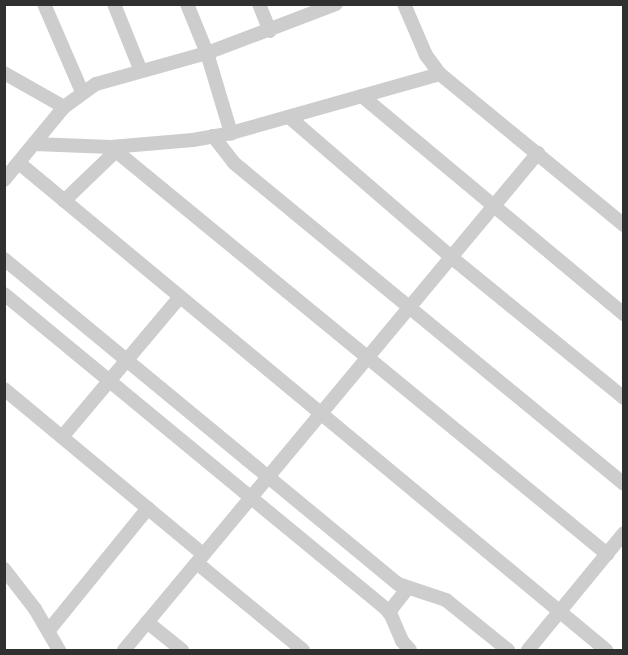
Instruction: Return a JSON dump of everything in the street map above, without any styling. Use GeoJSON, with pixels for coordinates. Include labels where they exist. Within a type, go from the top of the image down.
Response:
{"type":"FeatureCollection","features":[{"type":"Feature","properties":{"kind":"street"},"geometry":{"type":"LineString","coordinates":[[44,4],[82,92]]}},
{"type":"Feature","properties":{"kind":"street"},"geometry":{"type":"LineString","coordinates":[[114,4],[141,71]]}},
{"type":"Feature","properties":{"kind":"street"},"geometry":{"type":"LineString","coordinates":[[187,4],[207,52],[231,133]]}},
{"type":"Feature","properties":{"kind":"street"},"geometry":{"type":"LineString","coordinates":[[259,4],[270,31]]}},
{"type":"Feature","properties":{"kind":"street"},"geometry":{"type":"LineString","coordinates":[[404,4],[426,55],[440,74],[624,225]]}},
{"type":"Feature","properties":{"kind":"street"},"geometry":{"type":"LineString","coordinates":[[4,180],[64,107],[82,92],[107,79],[207,52],[270,31],[332,5]]}},
{"type":"Feature","properties":{"kind":"street"},"geometry":{"type":"LineString","coordinates":[[4,73],[64,107]]}},
{"type":"Feature","properties":{"kind":"street"},"geometry":{"type":"LineString","coordinates":[[34,144],[113,149],[156,145],[231,133],[440,74]]}},
{"type":"Feature","properties":{"kind":"street"},"geometry":{"type":"LineString","coordinates":[[362,96],[624,314]]}},
{"type":"Feature","properties":{"kind":"street"},"geometry":{"type":"LineString","coordinates":[[289,117],[451,257],[624,398]]}},
{"type":"Feature","properties":{"kind":"street"},"geometry":{"type":"LineString","coordinates":[[213,136],[234,163],[624,484]]}},
{"type":"Feature","properties":{"kind":"street"},"geometry":{"type":"LineString","coordinates":[[64,201],[113,149]]}},
{"type":"Feature","properties":{"kind":"street"},"geometry":{"type":"LineString","coordinates":[[113,149],[607,554]]}},
{"type":"Feature","properties":{"kind":"street"},"geometry":{"type":"LineString","coordinates":[[124,651],[538,153]]}},
{"type":"Feature","properties":{"kind":"street"},"geometry":{"type":"LineString","coordinates":[[19,163],[606,651]]}},
{"type":"Feature","properties":{"kind":"street"},"geometry":{"type":"LineString","coordinates":[[4,259],[407,589],[446,600],[508,651]]}},
{"type":"Feature","properties":{"kind":"street"},"geometry":{"type":"LineString","coordinates":[[4,294],[389,612],[398,635],[410,651]]}},
{"type":"Feature","properties":{"kind":"street"},"geometry":{"type":"LineString","coordinates":[[62,437],[180,297]]}},
{"type":"Feature","properties":{"kind":"street"},"geometry":{"type":"LineString","coordinates":[[4,388],[148,508],[200,559],[303,651]]}},
{"type":"Feature","properties":{"kind":"street"},"geometry":{"type":"LineString","coordinates":[[49,630],[148,508]]}},
{"type":"Feature","properties":{"kind":"street"},"geometry":{"type":"LineString","coordinates":[[528,651],[624,533]]}},
{"type":"Feature","properties":{"kind":"street"},"geometry":{"type":"LineString","coordinates":[[4,569],[49,630],[60,651]]}},
{"type":"Feature","properties":{"kind":"street"},"geometry":{"type":"LineString","coordinates":[[389,612],[407,589]]}},
{"type":"Feature","properties":{"kind":"street"},"geometry":{"type":"LineString","coordinates":[[147,622],[182,651]]}}]}
